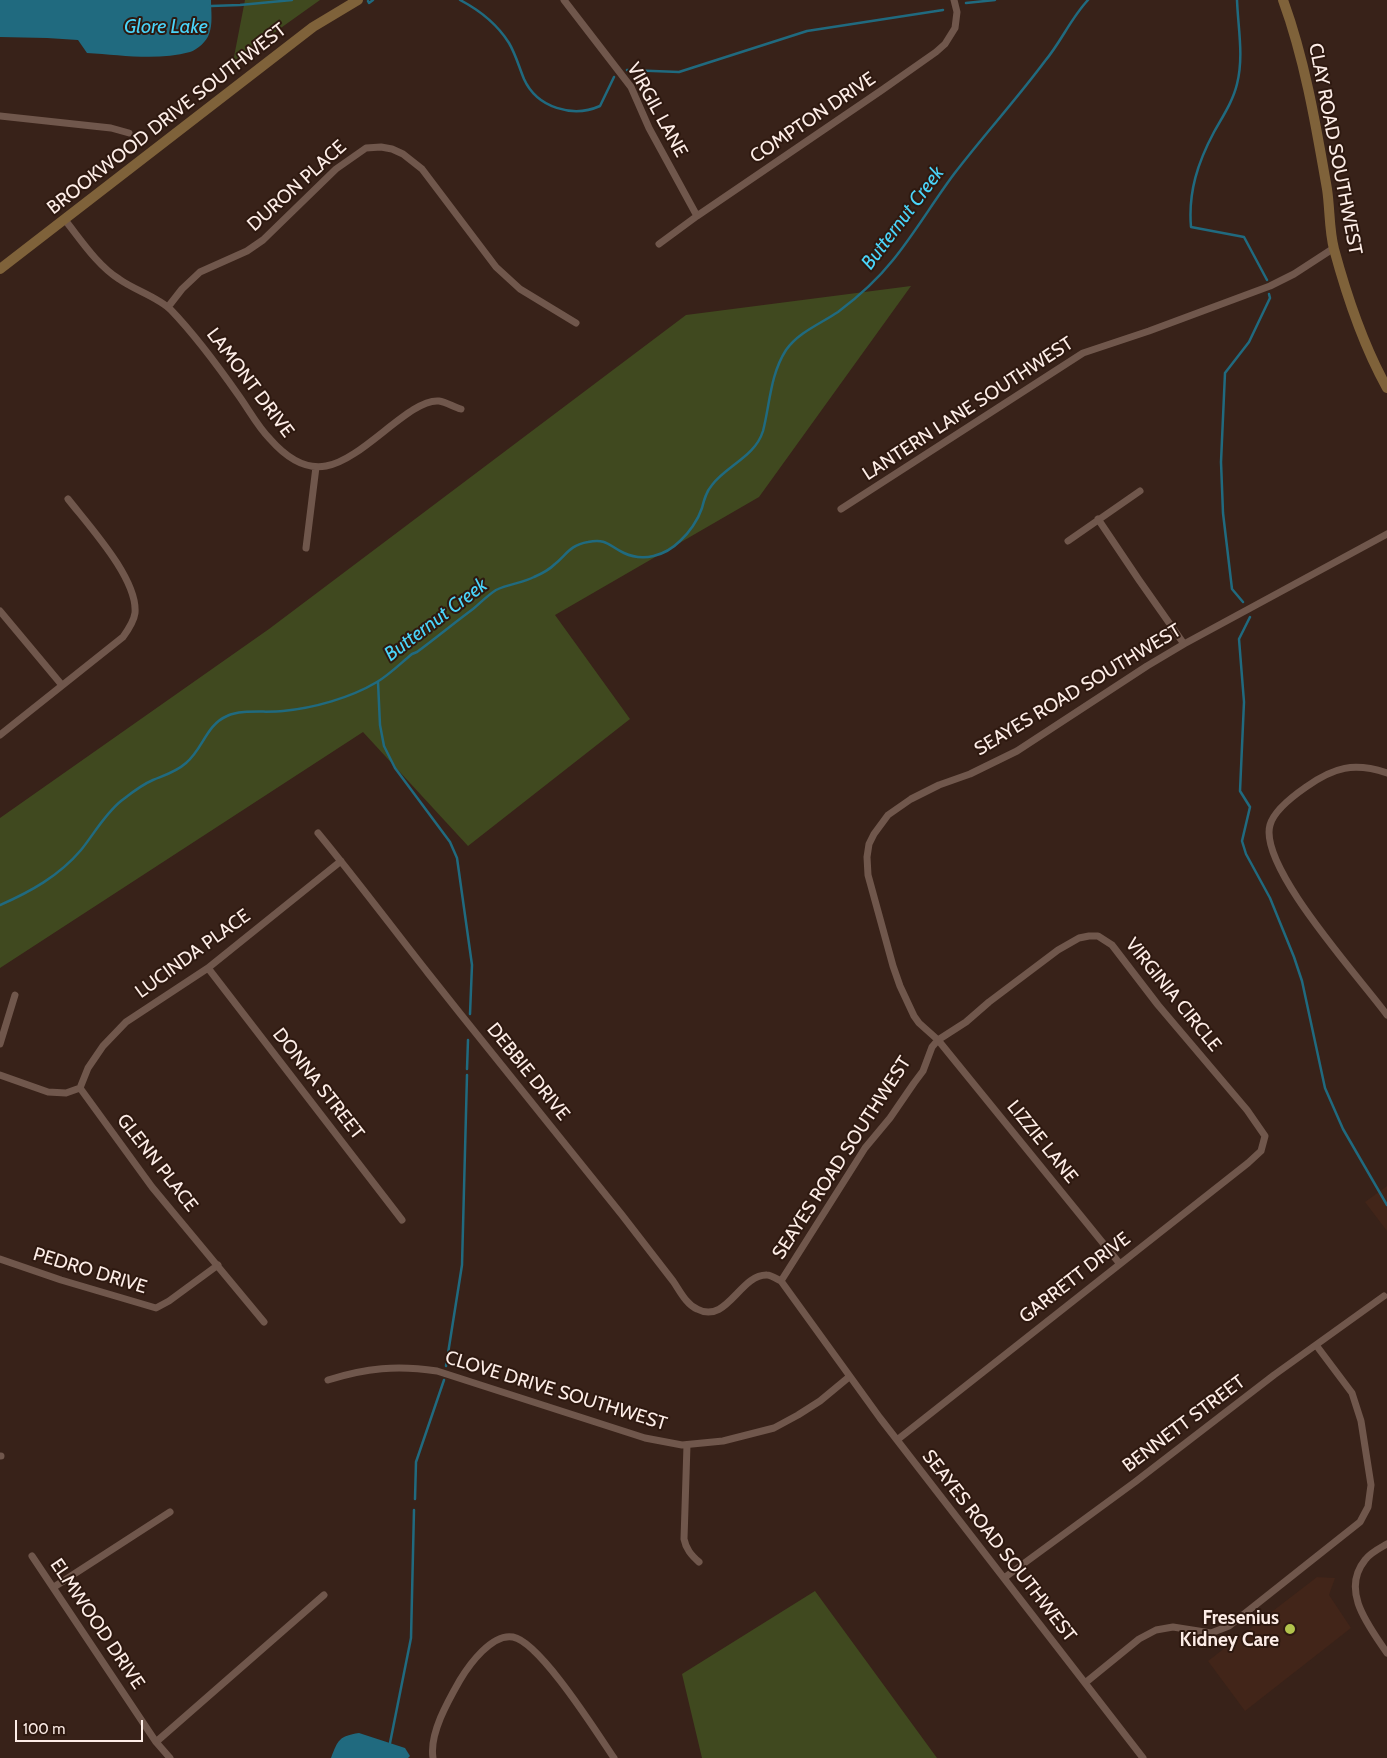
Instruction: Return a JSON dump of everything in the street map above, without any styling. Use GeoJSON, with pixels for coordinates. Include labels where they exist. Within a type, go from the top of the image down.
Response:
{"type":"FeatureCollection","features":[{"type":"Feature","properties":{"kind":"street","name":"BROOKWOOD DRIVE SOUTHWEST"},"geometry":{"type":"LineString","coordinates":[[0,270],[313,27],[358,0]]}},
{"type":"Feature","properties":{"kind":"street","name":"VIRGIL LANE"},"geometry":{"type":"LineString","coordinates":[[564,0],[631,88],[649,128],[697,216]]}},
{"type":"Feature","properties":{"kind":"street","name":"COMPTON DRIVE"},"geometry":{"type":"LineString","coordinates":[[659,244],[936,52],[945,44],[955,28],[957,12],[954,0]]}},
{"type":"Feature","properties":{"kind":"street","name":"CLAY ROAD SOUTHWEST"},"geometry":{"type":"LineString","coordinates":[[1283,0],[1294,30],[1320,145],[1334,248],[1360,331],[1387,388]]}},
{"type":"Feature","properties":{"kind":"street"},"geometry":{"type":"LineString","coordinates":[[0,116],[111,128],[129,133]]}},
{"type":"Feature","properties":{"kind":"street","name":"DURON PLACE"},"geometry":{"type":"LineString","coordinates":[[168,307],[182,289],[200,272],[247,251],[263,240],[336,169],[366,148],[381,147],[392,148],[422,169],[496,266],[520,289],[576,323]]}},
{"type":"Feature","properties":{"kind":"street","name":"LAMONT DRIVE"},"geometry":{"type":"LineString","coordinates":[[65,220],[94,255],[118,279],[168,307],[187,327],[234,388],[268,437],[282,452],[295,460],[316,467]]}},
{"type":"Feature","properties":{"kind":"street","name":"LANTERN LANE SOUTHWEST"},"geometry":{"type":"LineString","coordinates":[[841,510],[1083,353],[1149,331],[1270,286],[1294,274],[1334,248]]}},
{"type":"Feature","properties":{"kind":"street"},"geometry":{"type":"LineString","coordinates":[[306,548],[316,467],[328,466],[353,456],[415,408],[439,401],[461,409]]}},
{"type":"Feature","properties":{"kind":"street"},"geometry":{"type":"LineString","coordinates":[[1068,541],[1140,491]]}},
{"type":"Feature","properties":{"kind":"street"},"geometry":{"type":"LineString","coordinates":[[0,734],[123,637],[135,614],[133,593],[126,579],[109,551],[68,499]]}},
{"type":"Feature","properties":{"kind":"street"},"geometry":{"type":"LineString","coordinates":[[1098,519],[1184,644]]}},
{"type":"Feature","properties":{"kind":"street","name":"SEAYES ROAD SOUTHWEST"},"geometry":{"type":"LineString","coordinates":[[1143,1758],[849,1377],[781,1281],[865,1148],[890,1118],[923,1071],[932,1047],[938,1040],[914,1016],[893,966],[868,875],[867,858],[869,844],[888,815],[911,799],[977,771],[1017,751],[1184,644],[1387,534]]}},
{"type":"Feature","properties":{"kind":"street"},"geometry":{"type":"LineString","coordinates":[[0,611],[62,684]]}},
{"type":"Feature","properties":{"kind":"street"},"geometry":{"type":"LineString","coordinates":[[1387,773],[1365,767],[1344,767],[1324,775],[1298,792],[1274,816],[1269,835],[1272,853],[1292,890],[1387,1015]]}},
{"type":"Feature","properties":{"kind":"street","name":"DEBBIE DRIVE"},"geometry":{"type":"LineString","coordinates":[[318,833],[694,1308],[707,1312],[716,1311],[750,1282],[759,1277],[768,1275],[781,1281]]}},
{"type":"Feature","properties":{"kind":"street","name":"LUCINDA PLACE"},"geometry":{"type":"LineString","coordinates":[[80,1088],[88,1068],[103,1046],[126,1022],[208,968],[341,861]]}},
{"type":"Feature","properties":{"kind":"street","name":"VIRGINIA CIRCLE"},"geometry":{"type":"LineString","coordinates":[[938,1040],[966,1022],[988,1002],[1058,950],[1079,938],[1098,936],[1112,945],[1158,1005],[1247,1110],[1265,1136]]}},
{"type":"Feature","properties":{"kind":"street","name":"DONNA STREET"},"geometry":{"type":"LineString","coordinates":[[208,968],[402,1220]]}},
{"type":"Feature","properties":{"kind":"street"},"geometry":{"type":"LineString","coordinates":[[0,1044],[15,995]]}},
{"type":"Feature","properties":{"kind":"street","name":"LIZZIE LANE"},"geometry":{"type":"LineString","coordinates":[[938,1040],[1120,1264]]}},
{"type":"Feature","properties":{"kind":"street"},"geometry":{"type":"LineString","coordinates":[[0,1075],[48,1092],[66,1093],[80,1088]]}},
{"type":"Feature","properties":{"kind":"street","name":"GLENN PLACE"},"geometry":{"type":"LineString","coordinates":[[80,1088],[152,1187],[218,1264],[264,1322]]}},
{"type":"Feature","properties":{"kind":"street","name":"GARRETT DRIVE"},"geometry":{"type":"LineString","coordinates":[[897,1440],[1248,1163],[1261,1151],[1265,1136]]}},
{"type":"Feature","properties":{"kind":"street","name":"PEDRO DRIVE"},"geometry":{"type":"LineString","coordinates":[[0,1259],[61,1280],[156,1308],[218,1264]]}},
{"type":"Feature","properties":{"kind":"street","name":"BENNETT STREET"},"geometry":{"type":"LineString","coordinates":[[1004,1578],[1135,1482],[1274,1375],[1384,1296]]}},
{"type":"Feature","properties":{"kind":"street"},"geometry":{"type":"LineString","coordinates":[[1085,1683],[1140,1639],[1156,1630],[1173,1627],[1211,1633],[1229,1626],[1360,1522],[1368,1507],[1371,1485],[1361,1421],[1352,1393],[1316,1345]]}},
{"type":"Feature","properties":{"kind":"street","name":"CLOVE DRIVE SOUTHWEST"},"geometry":{"type":"LineString","coordinates":[[328,1380],[370,1369],[407,1368],[437,1371],[645,1438],[687,1445],[732,1439],[774,1428],[805,1411],[849,1377]]}},
{"type":"Feature","properties":{"kind":"street"},"geometry":{"type":"LineString","coordinates":[[687,1445],[684,1539],[686,1547],[699,1562]]}},
{"type":"Feature","properties":{"kind":"street"},"geometry":{"type":"LineString","coordinates":[[54,1587],[170,1512]]}},
{"type":"Feature","properties":{"kind":"street"},"geometry":{"type":"LineString","coordinates":[[1387,1544],[1366,1558],[1357,1571],[1354,1586],[1357,1601],[1368,1624],[1387,1653]]}},
{"type":"Feature","properties":{"kind":"street","name":"ELMWOOD DRIVE"},"geometry":{"type":"LineString","coordinates":[[32,1556],[156,1742],[170,1758]]}},
{"type":"Feature","properties":{"kind":"street"},"geometry":{"type":"LineString","coordinates":[[156,1742],[324,1595]]}},
{"type":"Feature","properties":{"kind":"street"},"geometry":{"type":"LineString","coordinates":[[433,1758],[432,1751],[436,1733],[446,1704],[465,1671],[489,1645],[501,1637],[514,1637],[527,1644],[542,1658],[614,1758]]}},
{"type":"Feature","properties":{"kind":"shaded area"},"geometry":{"type":"Polygon","coordinates":[[[1387,1186],[1387,1231],[1365,1202],[1387,1186]]]}},
{"type":"Feature","properties":{"kind":"shaded area"},"geometry":{"type":"Polygon","coordinates":[[[1317,1577],[1335,1578],[1329,1595],[1351,1628],[1245,1711],[1208,1661],[1317,1577]]]}},
{"type":"Feature","properties":{"kind":"green space"},"geometry":{"type":"Polygon","coordinates":[[[245,0],[320,0],[233,62],[245,0]]]}},
{"type":"Feature","properties":{"kind":"green space"},"geometry":{"type":"Polygon","coordinates":[[[911,286],[759,497],[555,615],[630,719],[468,846],[363,732],[0,968],[0,818],[269,629],[686,315],[911,286]]]}},
{"type":"Feature","properties":{"kind":"green space"},"geometry":{"type":"Polygon","coordinates":[[[815,1591],[937,1758],[702,1758],[682,1674],[815,1591]]]}},
{"type":"Feature","properties":{"kind":"water","name":"Glore Lake"},"geometry":{"type":"Polygon","coordinates":[[[0,0],[211,0],[212,17],[208,37],[193,51],[178,55],[139,57],[87,53],[78,40],[0,37],[0,0]]]}},
{"type":"Feature","properties":{"kind":"water"},"geometry":{"type":"Polygon","coordinates":[[[359,1733],[405,1748],[410,1756],[408,1758],[331,1758],[343,1737],[359,1733]]]}},
{"type":"Feature","properties":{"kind":"waterway"},"geometry":{"type":"LineString","coordinates":[[211,6],[292,0]]}},
{"type":"Feature","properties":{"kind":"waterway"},"geometry":{"type":"LineString","coordinates":[[368,1],[369,3],[373,0]]}},
{"type":"Feature","properties":{"kind":"waterway"},"geometry":{"type":"LineString","coordinates":[[460,0],[482,13],[494,24],[516,56],[524,79],[530,89],[547,103],[557,108],[579,111],[600,106],[614,77]]}},
{"type":"Feature","properties":{"kind":"waterway"},"geometry":{"type":"LineString","coordinates":[[966,3],[995,0]]}},
{"type":"Feature","properties":{"kind":"waterway","name":"Butternut Creek"},"geometry":{"type":"LineString","coordinates":[[0,905],[33,889],[63,868],[81,850],[115,806],[144,784],[182,766],[197,751],[214,725],[227,716],[247,712],[283,711],[307,707],[332,701],[366,688],[386,676],[493,592],[542,573],[553,566],[569,550],[582,543],[600,541],[608,543],[631,556],[639,557],[661,554],[674,546],[696,522],[712,485],[747,455],[759,440],[763,431],[774,379],[786,350],[803,333],[838,312],[853,300],[887,267],[954,174],[1051,54],[1076,14],[1088,0]]}},
{"type":"Feature","properties":{"kind":"waterway"},"geometry":{"type":"LineString","coordinates":[[1237,0],[1240,52],[1237,84],[1230,102],[1208,143],[1195,178],[1190,214],[1191,227],[1244,237],[1267,280]]}},
{"type":"Feature","properties":{"kind":"waterway"},"geometry":{"type":"LineString","coordinates":[[627,70],[679,72],[807,31],[943,10]]}},
{"type":"Feature","properties":{"kind":"waterway"},"geometry":{"type":"LineString","coordinates":[[1243,602],[1232,589],[1223,513],[1221,462],[1225,373],[1249,342],[1270,298],[1269,294]]}},
{"type":"Feature","properties":{"kind":"waterway"},"geometry":{"type":"LineString","coordinates":[[1250,617],[1239,639],[1244,702],[1240,791],[1250,807],[1242,841],[1246,854],[1270,898],[1294,957],[1302,981],[1325,1088],[1343,1129],[1387,1205]]}},
{"type":"Feature","properties":{"kind":"waterway"},"geometry":{"type":"LineString","coordinates":[[378,682],[380,725],[384,746],[395,768],[450,842],[457,858],[472,965],[470,1014]]}},
{"type":"Feature","properties":{"kind":"waterway"},"geometry":{"type":"LineString","coordinates":[[467,1069],[468,1040]]}},
{"type":"Feature","properties":{"kind":"waterway"},"geometry":{"type":"LineString","coordinates":[[446,1366],[462,1265],[467,1075]]}},
{"type":"Feature","properties":{"kind":"waterway"},"geometry":{"type":"LineString","coordinates":[[415,1499],[416,1462],[444,1380]]}},
{"type":"Feature","properties":{"kind":"waterway"},"geometry":{"type":"LineString","coordinates":[[390,1743],[411,1638],[414,1510]]}},
{"type":"Feature","properties":{"kind":"place","name":"Fresenius Kidney Care"},"geometry":{"type":"Point","coordinates":[1290,1629]}}]}
